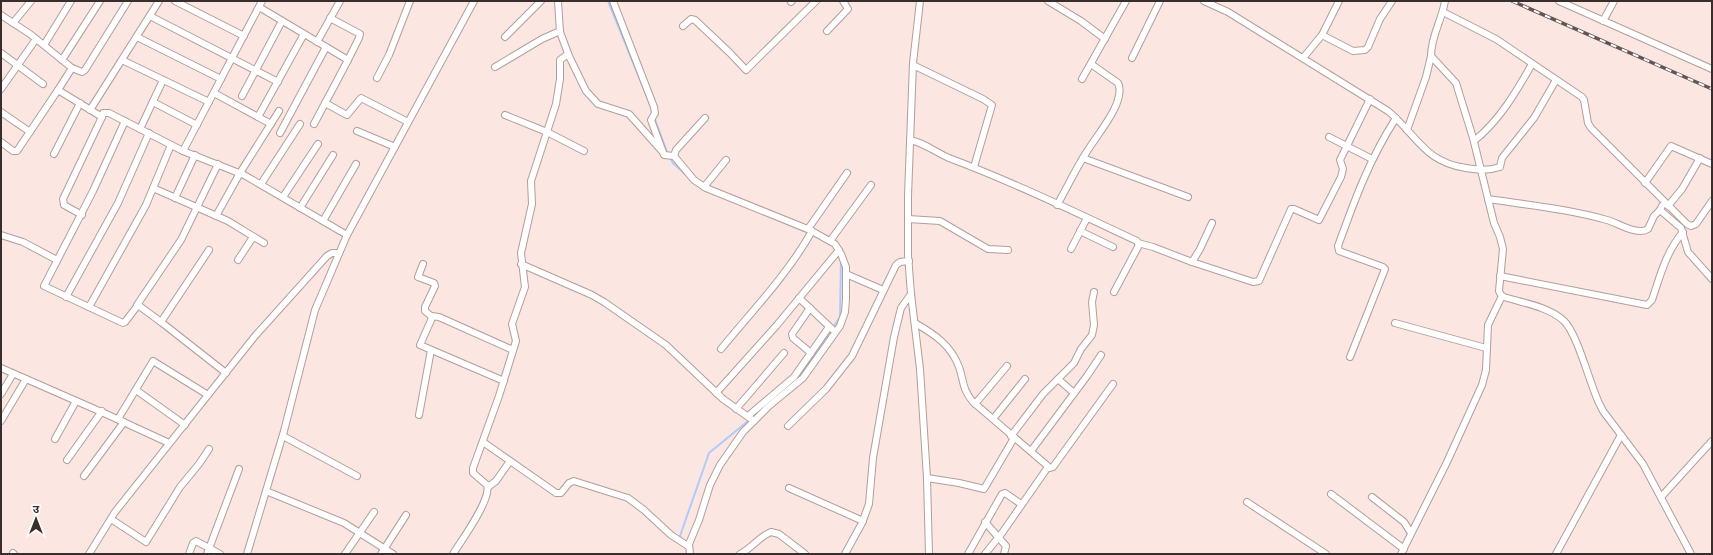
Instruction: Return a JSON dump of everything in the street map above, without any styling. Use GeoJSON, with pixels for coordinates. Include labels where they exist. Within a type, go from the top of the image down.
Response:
{"type":"FeatureCollection","features":[{"type":"Feature","properties":{"kind":"street"},"geometry":{"type":"LineString","coordinates":[[13,23],[31,1]]}},
{"type":"Feature","properties":{"kind":"street"},"geometry":{"type":"LineString","coordinates":[[44,45],[71,1]]}},
{"type":"Feature","properties":{"kind":"street"},"geometry":{"type":"LineString","coordinates":[[62,60],[100,1]]}},
{"type":"Feature","properties":{"kind":"street"},"geometry":{"type":"LineString","coordinates":[[2,18],[13,23],[36,39],[72,68],[82,72],[85,70],[128,1]]}},
{"type":"Feature","properties":{"kind":"street"},"geometry":{"type":"LineString","coordinates":[[90,110],[159,1]]}},
{"type":"Feature","properties":{"kind":"street"},"geometry":{"type":"LineString","coordinates":[[175,1],[244,36]]}},
{"type":"Feature","properties":{"kind":"street"},"geometry":{"type":"LineString","coordinates":[[187,8],[191,1]]}},
{"type":"Feature","properties":{"kind":"street"},"geometry":{"type":"LineString","coordinates":[[183,151],[262,1]]}},
{"type":"Feature","properties":{"kind":"street"},"geometry":{"type":"LineString","coordinates":[[317,42],[340,1]]}},
{"type":"Feature","properties":{"kind":"street"},"geometry":{"type":"LineString","coordinates":[[377,78],[389,55],[410,1]]}},
{"type":"Feature","properties":{"kind":"street"},"geometry":{"type":"LineString","coordinates":[[247,554],[283,436],[315,310],[347,235],[474,1]]}},
{"type":"Feature","properties":{"kind":"street"},"geometry":{"type":"LineString","coordinates":[[505,37],[541,1]]}},
{"type":"Feature","properties":{"kind":"street"},"geometry":{"type":"LineString","coordinates":[[558,1],[560,31],[568,54],[586,91],[594,102],[603,107],[629,114],[664,155],[671,156],[694,180],[704,187],[830,241],[838,251],[845,264],[845,312],[842,322],[832,330],[811,353],[794,377],[751,418],[713,477],[699,520],[685,544]]}},
{"type":"Feature","properties":{"kind":"street"},"geometry":{"type":"LineString","coordinates":[[613,1],[652,100],[652,124],[662,151]]}},
{"type":"Feature","properties":{"kind":"street"},"geometry":{"type":"LineString","coordinates":[[683,26],[691,19],[695,20],[746,70],[816,1]]}},
{"type":"Feature","properties":{"kind":"street"},"geometry":{"type":"LineString","coordinates":[[827,31],[848,9],[843,1]]}},
{"type":"Feature","properties":{"kind":"street"},"geometry":{"type":"LineString","coordinates":[[920,1],[913,65],[908,218],[911,294],[915,323],[927,478],[929,554]]}},
{"type":"Feature","properties":{"kind":"street"},"geometry":{"type":"LineString","coordinates":[[1048,1],[1081,21],[1105,39]]}},
{"type":"Feature","properties":{"kind":"street"},"geometry":{"type":"LineString","coordinates":[[1082,79],[1126,1]]}},
{"type":"Feature","properties":{"kind":"street"},"geometry":{"type":"LineString","coordinates":[[1132,58],[1160,1]]}},
{"type":"Feature","properties":{"kind":"street"},"geometry":{"type":"LineString","coordinates":[[1303,58],[1322,35],[1339,1]]}},
{"type":"Feature","properties":{"kind":"street"},"geometry":{"type":"LineString","coordinates":[[1322,35],[1353,51],[1365,50],[1368,47],[1380,19],[1392,1]]}},
{"type":"Feature","properties":{"kind":"street"},"geometry":{"type":"LineString","coordinates":[[1407,130],[1422,90],[1431,56],[1431,47],[1443,12],[1445,1]]}},
{"type":"Feature","properties":{"kind":"street"},"geometry":{"type":"LineString","coordinates":[[1559,1],[1712,69]]}},
{"type":"Feature","properties":{"kind":"street"},"geometry":{"type":"LineString","coordinates":[[1603,21],[1614,1]]}},
{"type":"Feature","properties":{"kind":"street"},"geometry":{"type":"LineString","coordinates":[[1207,2],[1228,12],[1370,99],[1396,118],[1418,143],[1441,162],[1458,167],[1481,171],[1500,167],[1502,158],[1534,118],[1556,80]]}},
{"type":"Feature","properties":{"kind":"street"},"geometry":{"type":"LineString","coordinates":[[259,7],[348,60]]}},
{"type":"Feature","properties":{"kind":"street"},"geometry":{"type":"LineString","coordinates":[[1443,12],[1496,39],[1582,97],[1591,128],[1687,224],[1693,226],[1702,218],[1712,201]]}},
{"type":"Feature","properties":{"kind":"street"},"geometry":{"type":"LineString","coordinates":[[150,16],[278,82]]}},
{"type":"Feature","properties":{"kind":"street"},"geometry":{"type":"LineString","coordinates":[[314,124],[360,38],[360,34],[330,18]]}},
{"type":"Feature","properties":{"kind":"street"},"geometry":{"type":"LineString","coordinates":[[242,96],[282,21]]}},
{"type":"Feature","properties":{"kind":"street"},"geometry":{"type":"LineString","coordinates":[[495,67],[542,38],[560,31]]}},
{"type":"Feature","properties":{"kind":"street"},"geometry":{"type":"LineString","coordinates":[[258,117],[304,34]]}},
{"type":"Feature","properties":{"kind":"street"},"geometry":{"type":"LineString","coordinates":[[137,37],[221,79]]}},
{"type":"Feature","properties":{"kind":"street"},"geometry":{"type":"LineString","coordinates":[[1,89],[36,39]]}},
{"type":"Feature","properties":{"kind":"street"},"geometry":{"type":"LineString","coordinates":[[280,133],[326,47]]}},
{"type":"Feature","properties":{"kind":"street"},"geometry":{"type":"LineString","coordinates":[[1,53],[43,84]]}},
{"type":"Feature","properties":{"kind":"street"},"geometry":{"type":"LineString","coordinates":[[488,487],[475,476],[473,471],[504,381],[516,339],[512,324],[525,288],[521,264],[521,249],[532,204],[532,178],[560,87],[560,60],[568,54]]}},
{"type":"Feature","properties":{"kind":"street"},"geometry":{"type":"LineString","coordinates":[[1431,56],[1456,83],[1474,141],[1494,223],[1503,249],[1499,291],[1502,296],[1542,309],[1565,322],[1572,330],[1599,403],[1643,464],[1662,496],[1691,554]]}},
{"type":"Feature","properties":{"kind":"street"},"geometry":{"type":"LineString","coordinates":[[122,60],[209,102]]}},
{"type":"Feature","properties":{"kind":"street"},"geometry":{"type":"LineString","coordinates":[[1057,205],[1083,158],[1114,110],[1120,89],[1118,83],[1091,64]]}},
{"type":"Feature","properties":{"kind":"street"},"geometry":{"type":"LineString","coordinates":[[1474,141],[1486,131],[1507,106],[1532,64]]}},
{"type":"Feature","properties":{"kind":"street"},"geometry":{"type":"LineString","coordinates":[[913,65],[992,105],[974,167]]}},
{"type":"Feature","properties":{"kind":"street"},"geometry":{"type":"LineString","coordinates":[[1,142],[16,151],[72,68]]}},
{"type":"Feature","properties":{"kind":"street"},"geometry":{"type":"LineString","coordinates":[[140,129],[163,80]]}},
{"type":"Feature","properties":{"kind":"street"},"geometry":{"type":"LineString","coordinates":[[58,90],[102,117]]}},
{"type":"Feature","properties":{"kind":"street"},"geometry":{"type":"LineString","coordinates":[[214,93],[271,124]]}},
{"type":"Feature","properties":{"kind":"street"},"geometry":{"type":"LineString","coordinates":[[325,103],[347,115],[361,98],[408,122]]}},
{"type":"Feature","properties":{"kind":"street"},"geometry":{"type":"LineString","coordinates":[[910,140],[922,143],[943,155],[974,167],[1138,242],[1192,262],[1253,282],[1259,282],[1291,209],[1319,220],[1341,177],[1343,169],[1340,160],[1370,99]]}},
{"type":"Feature","properties":{"kind":"street"},"geometry":{"type":"LineString","coordinates":[[153,102],[197,125]]}},
{"type":"Feature","properties":{"kind":"street"},"geometry":{"type":"LineString","coordinates":[[54,154],[80,103]]}},
{"type":"Feature","properties":{"kind":"street"},"geometry":{"type":"LineString","coordinates":[[216,216],[240,173],[279,111]]}},
{"type":"Feature","properties":{"kind":"street"},"geometry":{"type":"LineString","coordinates":[[1,112],[30,132]]}},
{"type":"Feature","properties":{"kind":"street"},"geometry":{"type":"LineString","coordinates":[[82,215],[64,205],[63,200],[102,117],[106,112],[183,151],[240,173],[347,235]]}},
{"type":"Feature","properties":{"kind":"street"},"geometry":{"type":"LineString","coordinates":[[505,115],[547,132],[584,151]]}},
{"type":"Feature","properties":{"kind":"street"},"geometry":{"type":"LineString","coordinates":[[671,156],[705,118]]}},
{"type":"Feature","properties":{"kind":"street"},"geometry":{"type":"LineString","coordinates":[[1350,357],[1385,269],[1341,252],[1338,249],[1372,159],[1396,118]]}},
{"type":"Feature","properties":{"kind":"street"},"geometry":{"type":"LineString","coordinates":[[125,121],[82,215],[44,286],[66,297],[123,323],[125,322],[181,240],[218,164]]}},
{"type":"Feature","properties":{"kind":"street"},"geometry":{"type":"LineString","coordinates":[[261,184],[300,124]]}},
{"type":"Feature","properties":{"kind":"street"},"geometry":{"type":"LineString","coordinates":[[357,130],[395,147]]}},
{"type":"Feature","properties":{"kind":"street"},"geometry":{"type":"LineString","coordinates":[[66,297],[118,203],[149,134]]}},
{"type":"Feature","properties":{"kind":"street"},"geometry":{"type":"LineString","coordinates":[[1329,137],[1372,159]]}},
{"type":"Feature","properties":{"kind":"street"},"geometry":{"type":"LineString","coordinates":[[283,197],[318,144]]}},
{"type":"Feature","properties":{"kind":"street"},"geometry":{"type":"LineString","coordinates":[[89,307],[126,242],[153,188],[171,145]]}},
{"type":"Feature","properties":{"kind":"street"},"geometry":{"type":"LineString","coordinates":[[1646,183],[1671,146],[1712,164]]}},
{"type":"Feature","properties":{"kind":"street"},"geometry":{"type":"LineString","coordinates":[[174,198],[195,155]]}},
{"type":"Feature","properties":{"kind":"street"},"geometry":{"type":"LineString","coordinates":[[300,208],[333,155]]}},
{"type":"Feature","properties":{"kind":"street"},"geometry":{"type":"LineString","coordinates":[[1083,158],[1188,197]]}},
{"type":"Feature","properties":{"kind":"street"},"geometry":{"type":"LineString","coordinates":[[1488,199],[1577,212],[1611,221],[1640,231],[1648,230],[1654,216],[1682,189],[1700,158]]}},
{"type":"Feature","properties":{"kind":"street"},"geometry":{"type":"LineString","coordinates":[[704,187],[726,160]]}},
{"type":"Feature","properties":{"kind":"street"},"geometry":{"type":"LineString","coordinates":[[323,221],[356,164]]}},
{"type":"Feature","properties":{"kind":"street"},"geometry":{"type":"LineString","coordinates":[[721,349],[780,277],[847,173]]}},
{"type":"Feature","properties":{"kind":"street"},"geometry":{"type":"LineString","coordinates":[[830,241],[871,185]]}},
{"type":"Feature","properties":{"kind":"street"},"geometry":{"type":"LineString","coordinates":[[153,188],[197,209],[216,216],[264,243]]}},
{"type":"Feature","properties":{"kind":"street"},"geometry":{"type":"LineString","coordinates":[[1660,210],[1681,228],[1688,252],[1691,257],[1712,279]]}},
{"type":"Feature","properties":{"kind":"street"},"geometry":{"type":"LineString","coordinates":[[908,218],[943,222],[988,249],[1008,250]]}},
{"type":"Feature","properties":{"kind":"street"},"geometry":{"type":"LineString","coordinates":[[1071,249],[1087,218]]}},
{"type":"Feature","properties":{"kind":"street"},"geometry":{"type":"LineString","coordinates":[[1192,262],[1200,249],[1212,222]]}},
{"type":"Feature","properties":{"kind":"street"},"geometry":{"type":"LineString","coordinates":[[1080,231],[1113,246]]}},
{"type":"Feature","properties":{"kind":"street"},"geometry":{"type":"LineString","coordinates":[[1500,276],[1647,305],[1652,300],[1668,253],[1675,241],[1683,232]]}},
{"type":"Feature","properties":{"kind":"street"},"geometry":{"type":"LineString","coordinates":[[1,235],[23,242],[57,260]]}},
{"type":"Feature","properties":{"kind":"street"},"geometry":{"type":"LineString","coordinates":[[238,260],[253,237]]}},
{"type":"Feature","properties":{"kind":"street"},"geometry":{"type":"LineString","coordinates":[[1114,292],[1139,245],[1138,242]]}},
{"type":"Feature","properties":{"kind":"street"},"geometry":{"type":"LineString","coordinates":[[161,322],[209,250]]}},
{"type":"Feature","properties":{"kind":"street"},"geometry":{"type":"LineString","coordinates":[[716,393],[838,251]]}},
{"type":"Feature","properties":{"kind":"street"},"geometry":{"type":"LineString","coordinates":[[88,554],[111,519],[169,443],[255,336],[325,258],[332,253],[340,254]]}},
{"type":"Feature","properties":{"kind":"street"},"geometry":{"type":"LineString","coordinates":[[788,426],[826,389],[852,356],[883,290],[898,263],[909,261]]}},
{"type":"Feature","properties":{"kind":"street"},"geometry":{"type":"LineString","coordinates":[[422,264],[418,277],[435,284],[425,309],[432,316],[439,317],[513,350]]}},
{"type":"Feature","properties":{"kind":"street"},"geometry":{"type":"LineString","coordinates":[[521,264],[592,295],[604,302],[666,345],[716,393],[751,418]]}},
{"type":"Feature","properties":{"kind":"street"},"geometry":{"type":"LineString","coordinates":[[846,274],[883,290]]}},
{"type":"Feature","properties":{"kind":"street"},"geometry":{"type":"LineString","coordinates":[[927,478],[984,489],[1013,437],[1034,405],[1074,363],[1092,335],[1094,325],[1092,302],[1094,292]]}},
{"type":"Feature","properties":{"kind":"street"},"geometry":{"type":"LineString","coordinates":[[845,554],[863,520],[869,504],[873,458],[894,336],[901,308],[911,294]]}},
{"type":"Feature","properties":{"kind":"street"},"geometry":{"type":"LineString","coordinates":[[1331,494],[1402,551],[1447,462],[1482,385],[1486,370],[1488,325],[1502,296]]}},
{"type":"Feature","properties":{"kind":"street"},"geometry":{"type":"LineString","coordinates":[[799,298],[832,330]]}},
{"type":"Feature","properties":{"kind":"street"},"geometry":{"type":"LineString","coordinates":[[137,305],[226,373]]}},
{"type":"Feature","properties":{"kind":"street"},"geometry":{"type":"LineString","coordinates":[[810,308],[792,334],[793,338],[811,353]]}},
{"type":"Feature","properties":{"kind":"street"},"geometry":{"type":"LineString","coordinates":[[432,316],[420,343],[421,346],[504,381]]}},
{"type":"Feature","properties":{"kind":"street"},"geometry":{"type":"LineString","coordinates":[[915,323],[946,345],[958,365],[965,391],[975,404],[1051,468],[1113,384]]}},
{"type":"Feature","properties":{"kind":"street"},"geometry":{"type":"LineString","coordinates":[[1395,323],[1486,348]]}},
{"type":"Feature","properties":{"kind":"street"},"geometry":{"type":"LineString","coordinates":[[751,418],[803,378],[832,330]]}},
{"type":"Feature","properties":{"kind":"street"},"geometry":{"type":"LineString","coordinates":[[419,415],[431,350]]}},
{"type":"Feature","properties":{"kind":"street"},"geometry":{"type":"LineString","coordinates":[[736,408],[784,354]]}},
{"type":"Feature","properties":{"kind":"street"},"geometry":{"type":"LineString","coordinates":[[1031,451],[1101,355]]}},
{"type":"Feature","properties":{"kind":"street"},"geometry":{"type":"LineString","coordinates":[[84,476],[121,420],[153,361],[208,395]]}},
{"type":"Feature","properties":{"kind":"street"},"geometry":{"type":"LineString","coordinates":[[975,404],[1007,366]]}},
{"type":"Feature","properties":{"kind":"street"},"geometry":{"type":"LineString","coordinates":[[1,368],[121,420],[169,443]]}},
{"type":"Feature","properties":{"kind":"street"},"geometry":{"type":"LineString","coordinates":[[1,394],[13,374]]}},
{"type":"Feature","properties":{"kind":"street"},"geometry":{"type":"LineString","coordinates":[[1,421],[26,379]]}},
{"type":"Feature","properties":{"kind":"street"},"geometry":{"type":"LineString","coordinates":[[994,419],[1024,379]]}},
{"type":"Feature","properties":{"kind":"street"},"geometry":{"type":"LineString","coordinates":[[1058,379],[1074,393]]}},
{"type":"Feature","properties":{"kind":"street"},"geometry":{"type":"LineString","coordinates":[[136,390],[185,425]]}},
{"type":"Feature","properties":{"kind":"street"},"geometry":{"type":"LineString","coordinates":[[55,439],[76,400]]}},
{"type":"Feature","properties":{"kind":"street"},"geometry":{"type":"LineString","coordinates":[[67,460],[102,412]]}},
{"type":"Feature","properties":{"kind":"street"},"geometry":{"type":"LineString","coordinates":[[1556,554],[1621,435]]}},
{"type":"Feature","properties":{"kind":"street"},"geometry":{"type":"LineString","coordinates":[[283,436],[357,476]]}},
{"type":"Feature","properties":{"kind":"street"},"geometry":{"type":"LineString","coordinates":[[1662,496],[1712,441]]}},
{"type":"Feature","properties":{"kind":"street"},"geometry":{"type":"LineString","coordinates":[[483,442],[556,493],[561,493],[569,483],[574,481],[628,498],[644,510],[671,535],[685,544],[690,554]]}},
{"type":"Feature","properties":{"kind":"street"},"geometry":{"type":"LineString","coordinates":[[111,519],[146,542],[180,487],[209,449]]}},
{"type":"Feature","properties":{"kind":"street"},"geometry":{"type":"LineString","coordinates":[[453,554],[477,517],[488,487],[496,481],[510,461]]}},
{"type":"Feature","properties":{"kind":"street"},"geometry":{"type":"LineString","coordinates":[[984,554],[999,537],[1048,467]]}},
{"type":"Feature","properties":{"kind":"street"},"geometry":{"type":"LineString","coordinates":[[208,551],[239,469]]}},
{"type":"Feature","properties":{"kind":"street"},"geometry":{"type":"LineString","coordinates":[[789,488],[863,520]]}},
{"type":"Feature","properties":{"kind":"street"},"geometry":{"type":"LineString","coordinates":[[266,491],[334,518],[360,533],[382,551],[393,554]]}},
{"type":"Feature","properties":{"kind":"street"},"geometry":{"type":"LineString","coordinates":[[968,554],[1003,493],[1021,504]]}},
{"type":"Feature","properties":{"kind":"street"},"geometry":{"type":"LineString","coordinates":[[1372,497],[1404,522],[1411,533]]}},
{"type":"Feature","properties":{"kind":"street"},"geometry":{"type":"LineString","coordinates":[[1247,502],[1326,554]]}},
{"type":"Feature","properties":{"kind":"street"},"geometry":{"type":"LineString","coordinates":[[345,554],[374,512]]}},
{"type":"Feature","properties":{"kind":"street"},"geometry":{"type":"LineString","coordinates":[[382,551],[406,515]]}},
{"type":"Feature","properties":{"kind":"street"},"geometry":{"type":"LineString","coordinates":[[985,522],[1006,547],[1004,554]]}},
{"type":"Feature","properties":{"kind":"street"},"geometry":{"type":"LineString","coordinates":[[740,554],[752,547],[765,535],[771,532],[779,534],[805,554]]}},
{"type":"Feature","properties":{"kind":"street"},"geometry":{"type":"LineString","coordinates":[[189,554],[194,542],[198,542],[208,551],[220,554]]}},
{"type":"Feature","properties":{"kind":"waterway"},"geometry":{"type":"LineString","coordinates":[[608,1],[652,109]]}},
{"type":"Feature","properties":{"kind":"waterway"},"geometry":{"type":"LineString","coordinates":[[654,117],[667,152],[673,163],[688,177]]}},
{"type":"Feature","properties":{"kind":"waterway"},"geometry":{"type":"LineString","coordinates":[[778,220],[809,233]]}},
{"type":"Feature","properties":{"kind":"waterway"},"geometry":{"type":"LineString","coordinates":[[797,378],[840,317],[841,260]]}},
{"type":"Feature","properties":{"kind":"waterway"},"geometry":{"type":"LineString","coordinates":[[682,540],[680,536],[709,453],[759,412]]}},
{"type":"Feature","properties":{"kind":"railway"},"geometry":{"type":"LineString","coordinates":[[1512,1],[1712,89]]}}]}
